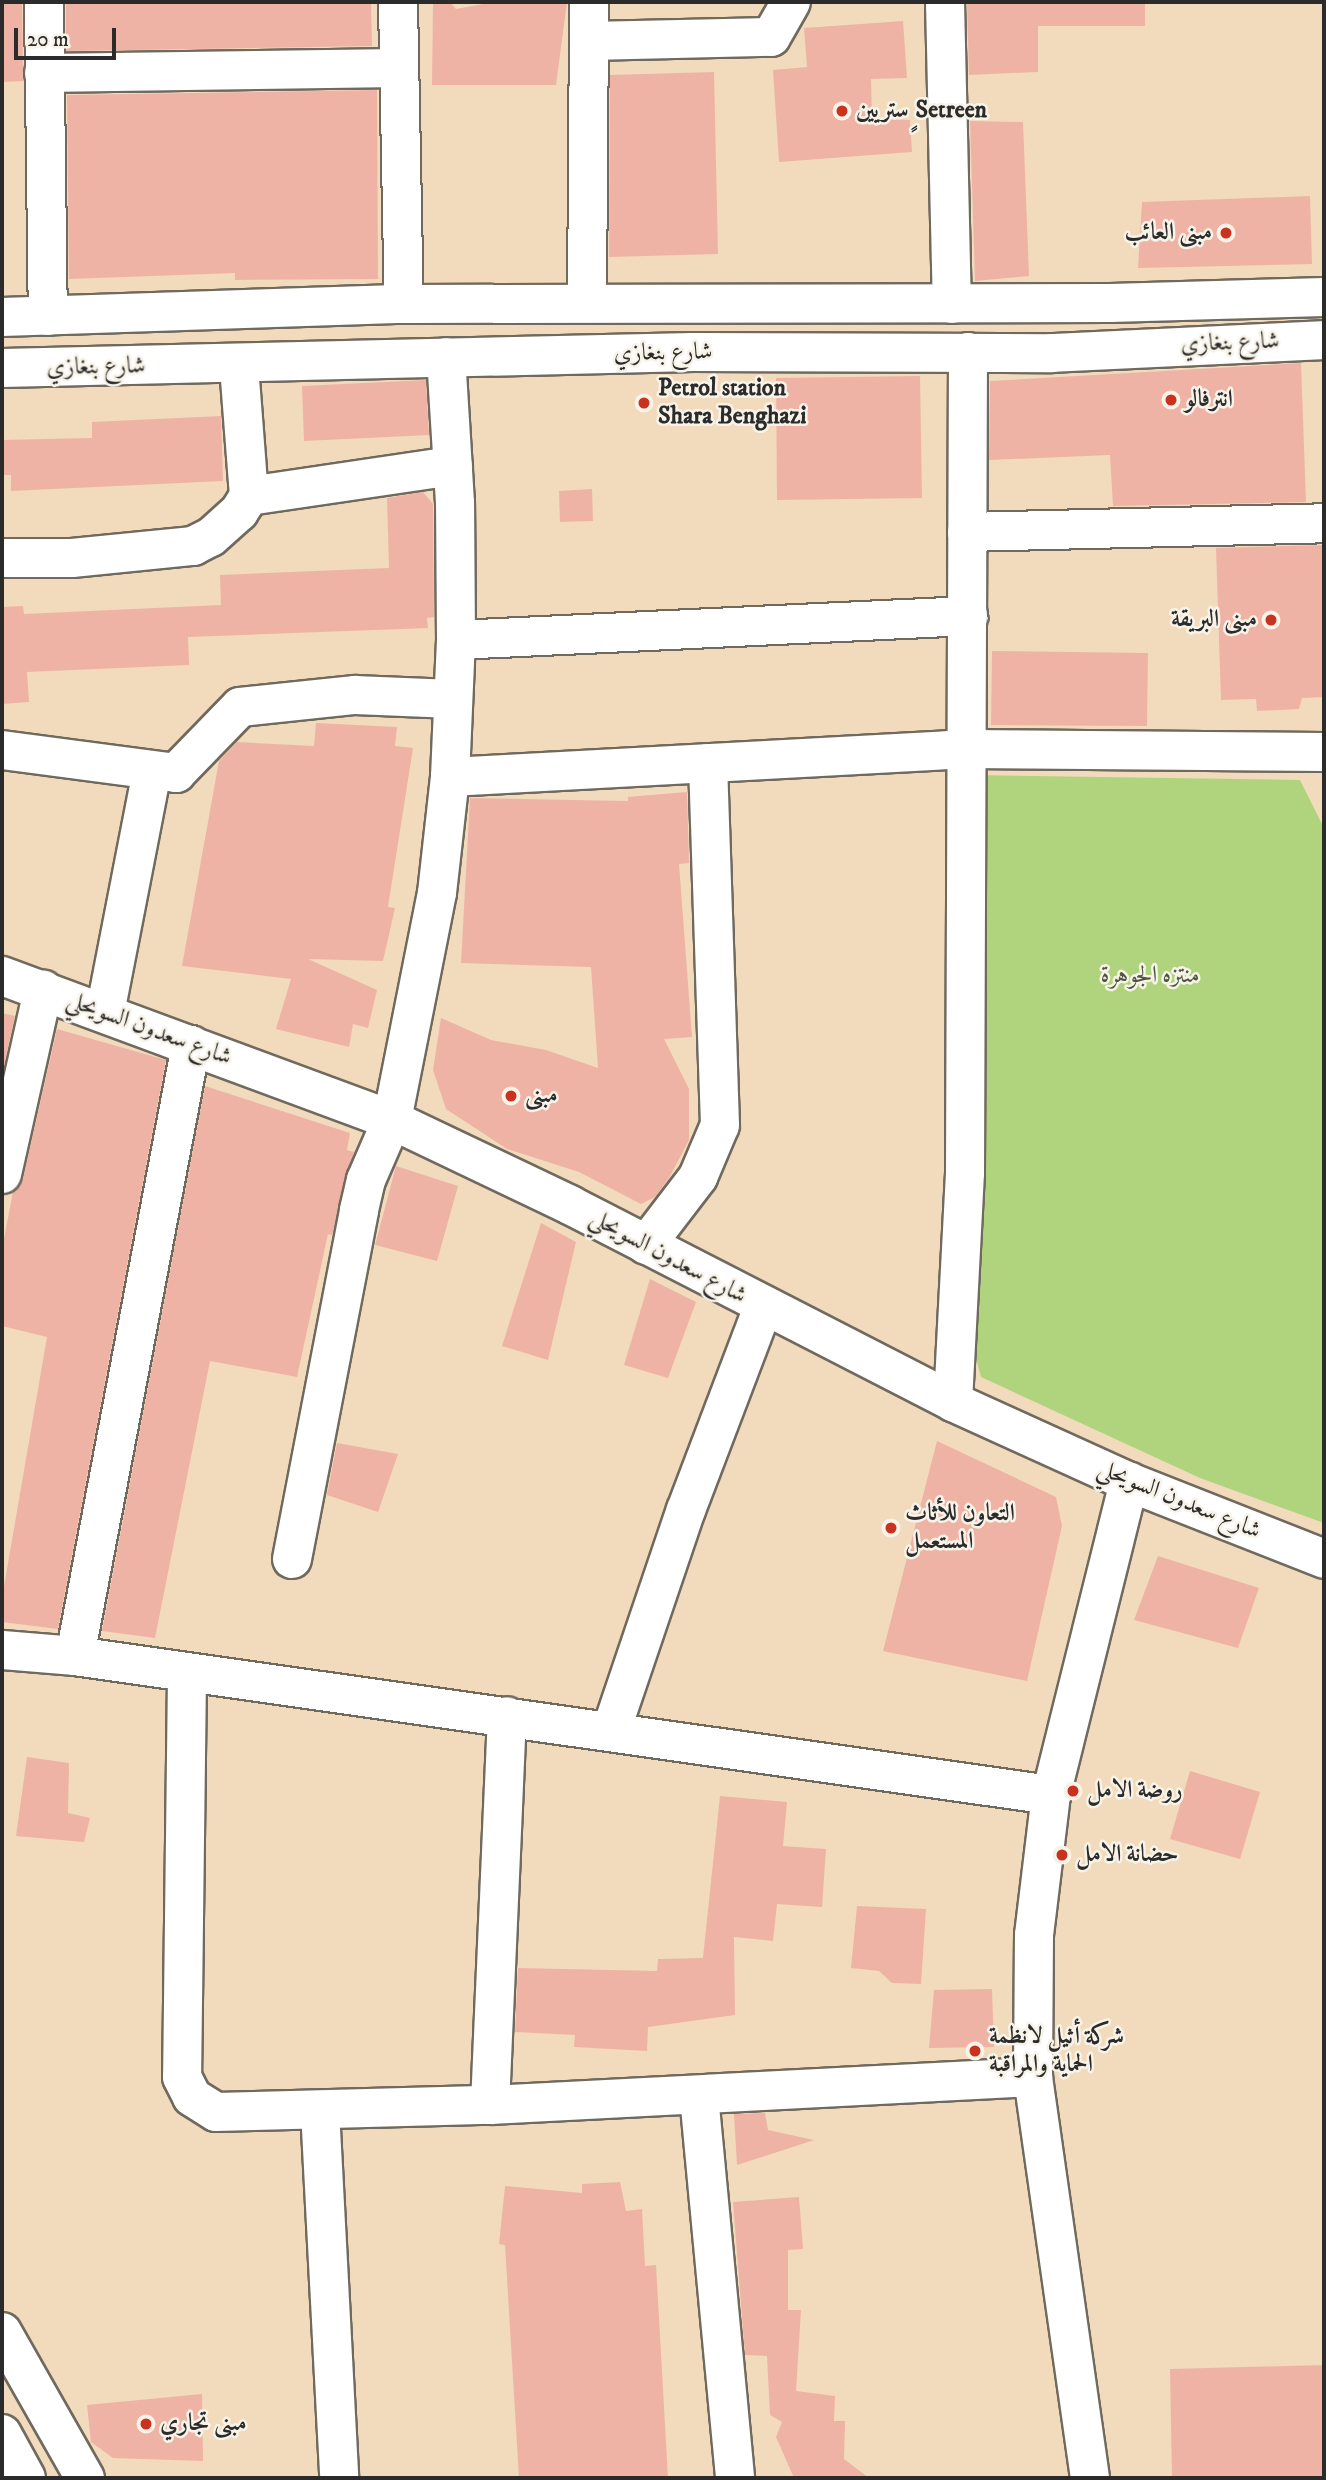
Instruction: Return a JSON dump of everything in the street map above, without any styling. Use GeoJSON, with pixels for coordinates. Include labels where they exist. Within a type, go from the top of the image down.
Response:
{"type":"FeatureCollection","features":[{"type":"Feature","properties":{"kind":"street"},"geometry":{"type":"LineString","coordinates":[[44,2],[48,316]]}},
{"type":"Feature","properties":{"kind":"street"},"geometry":{"type":"LineString","coordinates":[[398,2],[404,304]]}},
{"type":"Feature","properties":{"kind":"street"},"geometry":{"type":"LineString","coordinates":[[587,303],[589,2]]}},
{"type":"Feature","properties":{"kind":"street"},"geometry":{"type":"LineString","coordinates":[[589,41],[771,37],[791,2]]}},
{"type":"Feature","properties":{"kind":"street"},"geometry":{"type":"LineString","coordinates":[[945,2],[952,304]]}},
{"type":"Feature","properties":{"kind":"street"},"geometry":{"type":"LineString","coordinates":[[44,73],[398,68]]}},
{"type":"Feature","properties":{"kind":"street","name":"شارع بنغازي"},"geometry":{"type":"LineString","coordinates":[[2,317],[404,304],[952,304],[1324,297]]}},
{"type":"Feature","properties":{"kind":"street","name":"شارع بنغازي"},"geometry":{"type":"LineString","coordinates":[[2,368],[239,365],[446,356],[968,352],[1324,340]]}},
{"type":"Feature","properties":{"kind":"street"},"geometry":{"type":"LineString","coordinates":[[953,1402],[965,1173],[968,352]]}},
{"type":"Feature","properties":{"kind":"street"},"geometry":{"type":"LineString","coordinates":[[292,1559],[361,1200],[392,1120],[424,969],[450,776],[456,640],[453,466],[446,356]]}},
{"type":"Feature","properties":{"kind":"street"},"geometry":{"type":"LineString","coordinates":[[2,558],[72,558],[193,546],[226,525],[249,496],[239,365]]}},
{"type":"Feature","properties":{"kind":"street"},"geometry":{"type":"LineString","coordinates":[[249,496],[453,466]]}},
{"type":"Feature","properties":{"kind":"street"},"geometry":{"type":"LineString","coordinates":[[967,531],[1324,523]]}},
{"type":"Feature","properties":{"kind":"street"},"geometry":{"type":"LineString","coordinates":[[456,640],[968,616]]}},
{"type":"Feature","properties":{"kind":"street"},"geometry":{"type":"LineString","coordinates":[[2,750],[176,773],[188,765],[227,717],[252,704],[355,695],[453,699]]}},
{"type":"Feature","properties":{"kind":"street"},"geometry":{"type":"LineString","coordinates":[[450,776],[968,749],[1324,752]]}},
{"type":"Feature","properties":{"kind":"street"},"geometry":{"type":"LineString","coordinates":[[646,1245],[698,1177],[720,1125],[708,763]]}},
{"type":"Feature","properties":{"kind":"street"},"geometry":{"type":"LineString","coordinates":[[105,1013],[152,771]]}},
{"type":"Feature","properties":{"kind":"street","name":"شارع سعدون السويحلي"},"geometry":{"type":"LineString","coordinates":[[2,976],[392,1120],[646,1245],[953,1402],[1129,1482],[1324,1559]]}},
{"type":"Feature","properties":{"kind":"street"},"geometry":{"type":"LineString","coordinates":[[2,1174],[43,990]]}},
{"type":"Feature","properties":{"kind":"street"},"geometry":{"type":"LineString","coordinates":[[75,1656],[191,1045]]}},
{"type":"Feature","properties":{"kind":"street"},"geometry":{"type":"LineString","coordinates":[[611,1731],[686,1510],[763,1307]]}},
{"type":"Feature","properties":{"kind":"street"},"geometry":{"type":"LineString","coordinates":[[1090,2478],[1033,2077],[1034,1935],[1052,1795],[1129,1482]]}},
{"type":"Feature","properties":{"kind":"street"},"geometry":{"type":"LineString","coordinates":[[2,1650],[75,1656],[187,1675],[507,1716],[1052,1795]]}},
{"type":"Feature","properties":{"kind":"street"},"geometry":{"type":"LineString","coordinates":[[187,1675],[182,2077],[192,2097],[216,2112],[490,2105],[1033,2077]]}},
{"type":"Feature","properties":{"kind":"street"},"geometry":{"type":"LineString","coordinates":[[490,2105],[507,1716]]}},
{"type":"Feature","properties":{"kind":"street"},"geometry":{"type":"LineString","coordinates":[[699,2096],[735,2478]]}},
{"type":"Feature","properties":{"kind":"street"},"geometry":{"type":"LineString","coordinates":[[320,2110],[339,2478]]}},
{"type":"Feature","properties":{"kind":"street"},"geometry":{"type":"LineString","coordinates":[[2,2332],[85,2478]]}},
{"type":"Feature","properties":{"kind":"street"},"geometry":{"type":"LineString","coordinates":[[2,2434],[26,2478]]}},
{"type":"Feature","properties":{"kind":"green space","name":"منتزه الجوهرة"},"geometry":{"type":"Polygon","coordinates":[[[971,775],[1300,780],[1324,828],[1324,1523],[1200,1478],[981,1377],[965,1317],[971,775]]]}},
{"type":"Feature","properties":{"kind":"building"},"geometry":{"type":"Polygon","coordinates":[[[2,2],[22,2],[23,81],[2,82],[2,2]]]}},
{"type":"Feature","properties":{"kind":"building"},"geometry":{"type":"Polygon","coordinates":[[[66,2],[371,2],[372,46],[66,51],[66,2]]]}},
{"type":"Feature","properties":{"kind":"building"},"geometry":{"type":"Polygon","coordinates":[[[433,2],[450,2],[456,9],[494,2],[567,2],[556,85],[432,85],[433,2]]]}},
{"type":"Feature","properties":{"kind":"building"},"geometry":{"type":"Polygon","coordinates":[[[967,2],[1145,2],[1145,26],[1038,26],[1038,72],[969,75],[967,2]]]}},
{"type":"Feature","properties":{"kind":"building","name":"ستريين ٍSetreen"},"geometry":{"type":"Polygon","coordinates":[[[903,21],[907,78],[871,79],[872,119],[910,120],[912,152],[779,162],[773,70],[807,67],[804,28],[903,21]]]}},
{"type":"Feature","properties":{"kind":"building"},"geometry":{"type":"Polygon","coordinates":[[[714,72],[718,254],[609,257],[610,75],[714,72]]]}},
{"type":"Feature","properties":{"kind":"building"},"geometry":{"type":"Polygon","coordinates":[[[377,90],[378,279],[235,280],[235,273],[69,279],[67,95],[377,90]]]}},
{"type":"Feature","properties":{"kind":"building"},"geometry":{"type":"Polygon","coordinates":[[[970,121],[1023,122],[1029,276],[975,281],[970,121]]]}},
{"type":"Feature","properties":{"kind":"building","name":"مبنى العائب"},"geometry":{"type":"Polygon","coordinates":[[[1310,196],[1312,264],[1138,268],[1142,202],[1310,196]]]}},
{"type":"Feature","properties":{"kind":"building"},"geometry":{"type":"Polygon","coordinates":[[[1301,363],[1306,502],[1113,506],[1110,455],[989,460],[990,381],[1301,363]]]}},
{"type":"Feature","properties":{"kind":"building"},"geometry":{"type":"Polygon","coordinates":[[[920,376],[922,498],[777,500],[776,378],[920,376]]]}},
{"type":"Feature","properties":{"kind":"building"},"geometry":{"type":"Polygon","coordinates":[[[426,380],[429,435],[304,441],[302,386],[426,380]]]}},
{"type":"Feature","properties":{"kind":"building"},"geometry":{"type":"Polygon","coordinates":[[[221,416],[223,481],[11,491],[11,475],[2,475],[2,440],[92,438],[92,422],[221,416]]]}},
{"type":"Feature","properties":{"kind":"building"},"geometry":{"type":"Polygon","coordinates":[[[592,489],[593,521],[560,522],[559,491],[592,489]]]}},
{"type":"Feature","properties":{"kind":"building"},"geometry":{"type":"Polygon","coordinates":[[[423,492],[433,504],[434,617],[427,618],[428,628],[188,637],[189,665],[27,672],[29,702],[2,704],[2,607],[23,606],[24,614],[221,605],[220,575],[389,568],[387,498],[423,492]]]}},
{"type":"Feature","properties":{"kind":"building","name":"مبنى البريقة"},"geometry":{"type":"Polygon","coordinates":[[[1324,545],[1324,697],[1302,698],[1299,709],[1257,711],[1256,699],[1221,700],[1216,548],[1324,545]]]}},
{"type":"Feature","properties":{"kind":"building"},"geometry":{"type":"Polygon","coordinates":[[[992,651],[1148,653],[1147,726],[991,725],[992,651]]]}},
{"type":"Feature","properties":{"kind":"building"},"geometry":{"type":"Polygon","coordinates":[[[316,723],[397,727],[395,746],[413,748],[388,907],[395,908],[383,961],[308,959],[377,990],[368,1028],[353,1024],[349,1047],[276,1029],[291,979],[182,966],[219,761],[237,742],[314,746],[316,723]]]}},
{"type":"Feature","properties":{"kind":"building"},"geometry":{"type":"Polygon","coordinates":[[[687,792],[689,863],[679,864],[692,1037],[664,1039],[689,1089],[689,1140],[669,1178],[655,1197],[641,1204],[579,1172],[507,1149],[446,1109],[433,1070],[441,1018],[491,1040],[546,1050],[598,1068],[591,967],[461,963],[470,798],[628,801],[628,797],[687,792]]]}},
{"type":"Feature","properties":{"kind":"building"},"geometry":{"type":"Polygon","coordinates":[[[2,1013],[15,1016],[2,1075],[2,1013]]]}},
{"type":"Feature","properties":{"kind":"building"},"geometry":{"type":"Polygon","coordinates":[[[57,1029],[166,1060],[58,1629],[2,1622],[2,1598],[47,1337],[2,1326],[2,1249],[13,1192],[23,1179],[57,1029]]]}},
{"type":"Feature","properties":{"kind":"building"},"geometry":{"type":"Polygon","coordinates":[[[205,1086],[350,1133],[347,1150],[354,1152],[332,1235],[328,1234],[297,1377],[210,1361],[155,1638],[102,1631],[205,1086]]]}},
{"type":"Feature","properties":{"kind":"building"},"geometry":{"type":"Polygon","coordinates":[[[396,1166],[458,1186],[437,1261],[375,1245],[396,1166]]]}},
{"type":"Feature","properties":{"kind":"building"},"geometry":{"type":"Polygon","coordinates":[[[541,1223],[576,1242],[548,1360],[502,1346],[541,1223]]]}},
{"type":"Feature","properties":{"kind":"building"},"geometry":{"type":"Polygon","coordinates":[[[650,1279],[696,1302],[668,1378],[624,1365],[650,1279]]]}},
{"type":"Feature","properties":{"kind":"building"},"geometry":{"type":"Polygon","coordinates":[[[937,1441],[1056,1497],[1062,1526],[1027,1681],[883,1651],[937,1441]]]}},
{"type":"Feature","properties":{"kind":"building"},"geometry":{"type":"Polygon","coordinates":[[[337,1443],[398,1454],[378,1512],[327,1495],[337,1443]]]}},
{"type":"Feature","properties":{"kind":"building"},"geometry":{"type":"Polygon","coordinates":[[[1158,1556],[1259,1588],[1238,1648],[1134,1620],[1158,1556]]]}},
{"type":"Feature","properties":{"kind":"building"},"geometry":{"type":"Polygon","coordinates":[[[27,1757],[69,1763],[68,1813],[90,1818],[84,1842],[16,1836],[27,1757]]]}},
{"type":"Feature","properties":{"kind":"building"},"geometry":{"type":"Polygon","coordinates":[[[1190,1771],[1260,1792],[1240,1859],[1170,1839],[1190,1771]]]}},
{"type":"Feature","properties":{"kind":"building"},"geometry":{"type":"Polygon","coordinates":[[[720,1796],[787,1802],[783,1846],[826,1849],[822,1907],[777,1904],[773,1941],[734,1937],[735,2015],[648,2027],[647,2051],[574,2047],[575,2035],[515,2032],[518,1968],[657,1971],[658,1959],[703,1958],[720,1796]]]}},
{"type":"Feature","properties":{"kind":"building"},"geometry":{"type":"Polygon","coordinates":[[[857,1906],[926,1909],[921,1984],[892,1983],[879,1971],[851,1968],[857,1906]]]}},
{"type":"Feature","properties":{"kind":"building"},"geometry":{"type":"Polygon","coordinates":[[[992,1989],[994,2047],[929,2048],[934,1990],[992,1989]]]}},
{"type":"Feature","properties":{"kind":"building"},"geometry":{"type":"Polygon","coordinates":[[[765,2113],[768,2130],[814,2140],[737,2165],[734,2114],[765,2113]]]}},
{"type":"Feature","properties":{"kind":"building"},"geometry":{"type":"Polygon","coordinates":[[[620,2182],[626,2211],[642,2209],[645,2266],[656,2265],[668,2478],[519,2478],[505,2245],[499,2244],[505,2186],[582,2193],[582,2184],[620,2182]]]}},
{"type":"Feature","properties":{"kind":"building"},"geometry":{"type":"Polygon","coordinates":[[[799,2197],[803,2249],[788,2250],[788,2310],[801,2310],[796,2391],[835,2396],[834,2421],[845,2421],[844,2459],[869,2478],[794,2478],[776,2437],[782,2422],[770,2415],[767,2356],[745,2355],[733,2202],[799,2197]]]}},
{"type":"Feature","properties":{"kind":"building"},"geometry":{"type":"Polygon","coordinates":[[[1324,2365],[1324,2478],[1172,2478],[1170,2369],[1324,2365]]]}},
{"type":"Feature","properties":{"kind":"building","name":"مبنى تجاري"},"geometry":{"type":"Polygon","coordinates":[[[202,2394],[203,2461],[113,2458],[91,2442],[87,2405],[202,2394]]]}},
{"type":"Feature","properties":{"kind":"place","name":"ستريين ٍSetreen"},"geometry":{"type":"Point","coordinates":[842,111]}},
{"type":"Feature","properties":{"kind":"place","name":"مبنى العائب"},"geometry":{"type":"Point","coordinates":[1226,233]}},
{"type":"Feature","properties":{"kind":"place","name":"انترفالو"},"geometry":{"type":"Point","coordinates":[1171,400]}},
{"type":"Feature","properties":{"kind":"place","name":"Petrol station Shara Benghazi"},"geometry":{"type":"Point","coordinates":[644,403]}},
{"type":"Feature","properties":{"kind":"place","name":"مبنى البريقة"},"geometry":{"type":"Point","coordinates":[1271,620]}},
{"type":"Feature","properties":{"kind":"place","name":"مبنى"},"geometry":{"type":"Point","coordinates":[511,1096]}},
{"type":"Feature","properties":{"kind":"place","name":"التعاون للأثاث المستعمل"},"geometry":{"type":"Point","coordinates":[891,1528]}},
{"type":"Feature","properties":{"kind":"place","name":"روضة الامل"},"geometry":{"type":"Point","coordinates":[1073,1791]}},
{"type":"Feature","properties":{"kind":"place","name":"حضانة الامل"},"geometry":{"type":"Point","coordinates":[1062,1855]}},
{"type":"Feature","properties":{"kind":"place","name":"شركة أثيل لانظمة الحماية والمراقبة"},"geometry":{"type":"Point","coordinates":[975,2051]}},
{"type":"Feature","properties":{"kind":"place","name":"مبنى تجاري"},"geometry":{"type":"Point","coordinates":[146,2424]}}]}
